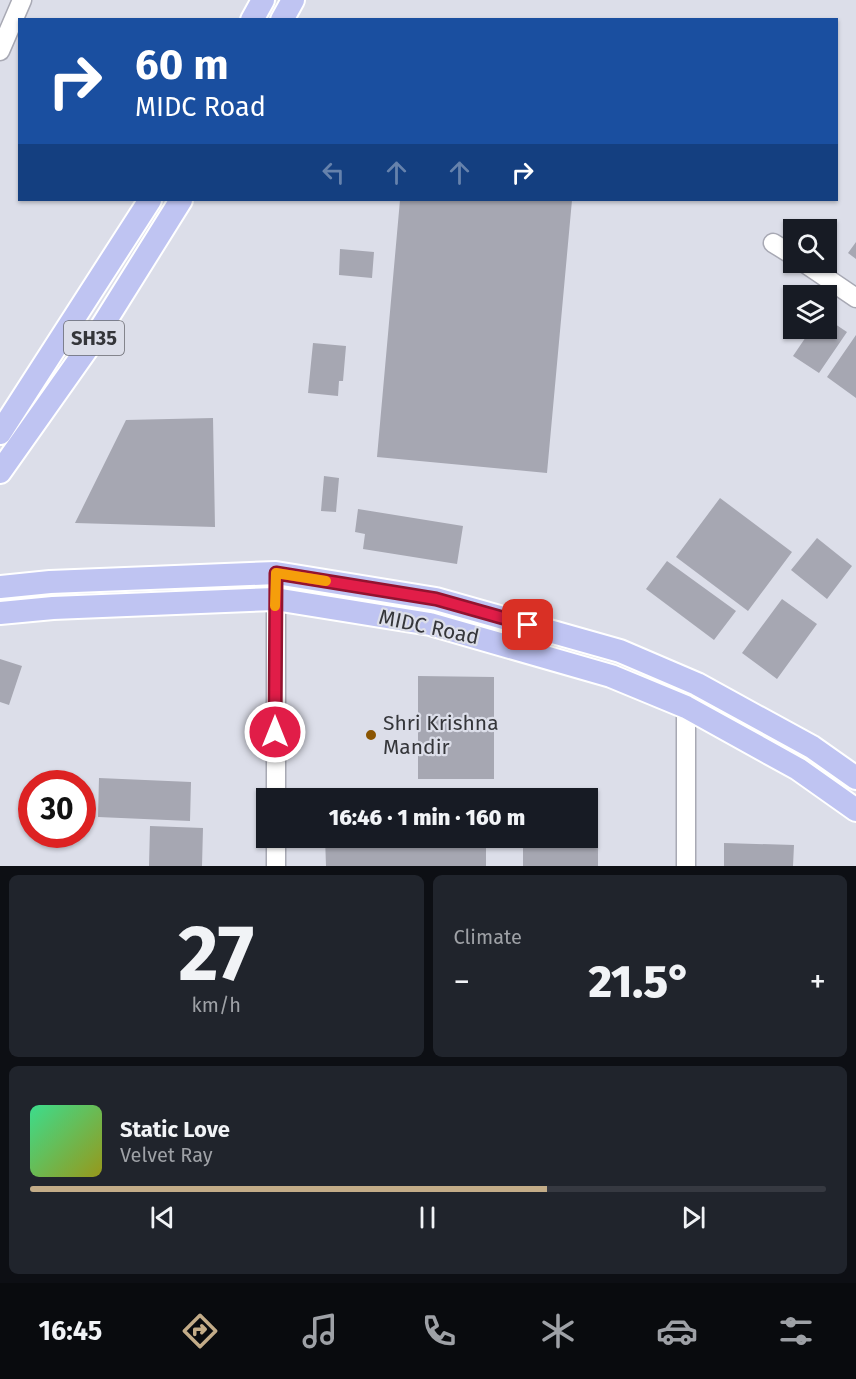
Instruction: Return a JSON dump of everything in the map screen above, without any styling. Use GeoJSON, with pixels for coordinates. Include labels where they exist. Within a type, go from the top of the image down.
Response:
{"type":"FeatureCollection","features":[{"type":"Feature","properties":{"kind":"main road"},"geometry":{"type":"LineString","coordinates":[[253,18],[263,0]]}},
{"type":"Feature","properties":{"kind":"main road"},"geometry":{"type":"LineString","coordinates":[[283,18],[293,0]]}},
{"type":"Feature","properties":{"kind":"main road","name":"SH35"},"geometry":{"type":"LineString","coordinates":[[0,433],[149,201]]}},
{"type":"Feature","properties":{"kind":"main road","name":"SH35"},"geometry":{"type":"LineString","coordinates":[[0,472],[96,336],[180,201]]}},
{"type":"Feature","properties":{"kind":"main road","name":"MIDC Road"},"geometry":{"type":"LineString","coordinates":[[0,587],[50,582],[276,573],[436,599],[620,651],[697,684],[812,747],[856,778]]}},
{"type":"Feature","properties":{"kind":"main road","name":"MIDC Road"},"geometry":{"type":"LineString","coordinates":[[0,613],[53,608],[275,599],[430,624],[612,675],[686,707],[798,769],[856,810]]}},
{"type":"Feature","properties":{"kind":"street"},"geometry":{"type":"LineString","coordinates":[[0,51],[22,0]]}},
{"type":"Feature","properties":{"kind":"street"},"geometry":{"type":"LineString","coordinates":[[773,243],[783,249]]}},
{"type":"Feature","properties":{"kind":"street"},"geometry":{"type":"LineString","coordinates":[[819,273],[856,298]]}},
{"type":"Feature","properties":{"kind":"street"},"geometry":{"type":"LineString","coordinates":[[276,573],[276,788]]}},
{"type":"Feature","properties":{"kind":"street"},"geometry":{"type":"LineString","coordinates":[[686,866],[686,707],[697,684]]}},
{"type":"Feature","properties":{"kind":"street"},"geometry":{"type":"LineString","coordinates":[[276,848],[276,866]]}},
{"type":"Feature","properties":{"kind":"building"},"geometry":{"type":"Polygon","coordinates":[[[400,201],[572,201],[547,473],[377,457],[400,201]]]}},
{"type":"Feature","properties":{"kind":"building"},"geometry":{"type":"Polygon","coordinates":[[[856,242],[856,259],[848,253],[856,242]]]}},
{"type":"Feature","properties":{"kind":"building"},"geometry":{"type":"Polygon","coordinates":[[[340,249],[374,252],[372,278],[339,275],[340,249]]]}},
{"type":"Feature","properties":{"kind":"building"},"geometry":{"type":"Polygon","coordinates":[[[837,325],[847,332],[819,373],[793,356],[805,339],[837,339],[837,325]]]}},
{"type":"Feature","properties":{"kind":"building"},"geometry":{"type":"Polygon","coordinates":[[[856,335],[856,398],[827,377],[856,335]]]}},
{"type":"Feature","properties":{"kind":"building"},"geometry":{"type":"Polygon","coordinates":[[[313,343],[346,346],[343,381],[339,381],[338,396],[308,393],[313,343]]]}},
{"type":"Feature","properties":{"kind":"building"},"geometry":{"type":"Polygon","coordinates":[[[213,418],[215,527],[75,523],[126,420],[213,418]]]}},
{"type":"Feature","properties":{"kind":"building"},"geometry":{"type":"Polygon","coordinates":[[[324,476],[339,478],[336,512],[321,511],[324,476]]]}},
{"type":"Feature","properties":{"kind":"building"},"geometry":{"type":"Polygon","coordinates":[[[720,498],[792,552],[748,611],[676,557],[720,498]]]}},
{"type":"Feature","properties":{"kind":"building"},"geometry":{"type":"Polygon","coordinates":[[[358,509],[463,526],[457,564],[363,549],[365,534],[355,532],[358,509]]]}},
{"type":"Feature","properties":{"kind":"building"},"geometry":{"type":"Polygon","coordinates":[[[817,538],[852,566],[827,599],[791,570],[817,538]]]}},
{"type":"Feature","properties":{"kind":"building"},"geometry":{"type":"Polygon","coordinates":[[[667,561],[736,611],[714,640],[646,589],[667,561]]]}},
{"type":"Feature","properties":{"kind":"building"},"geometry":{"type":"Polygon","coordinates":[[[782,599],[817,624],[777,679],[742,653],[782,599]]]}},
{"type":"Feature","properties":{"kind":"building"},"geometry":{"type":"Polygon","coordinates":[[[0,659],[22,666],[9,705],[0,702],[0,659]]]}},
{"type":"Feature","properties":{"kind":"building"},"geometry":{"type":"Polygon","coordinates":[[[418,676],[494,677],[494,779],[418,779],[418,676]]]}},
{"type":"Feature","properties":{"kind":"building"},"geometry":{"type":"Polygon","coordinates":[[[99,778],[191,782],[190,821],[98,817],[99,778]]]}},
{"type":"Feature","properties":{"kind":"building"},"geometry":{"type":"Polygon","coordinates":[[[150,826],[203,828],[202,866],[149,866],[150,826]]]}},
{"type":"Feature","properties":{"kind":"building"},"geometry":{"type":"Polygon","coordinates":[[[724,843],[794,845],[793,866],[724,866],[724,843]]]}},
{"type":"Feature","properties":{"kind":"building"},"geometry":{"type":"Polygon","coordinates":[[[325,848],[486,848],[486,866],[326,866],[325,848]]]}},
{"type":"Feature","properties":{"kind":"building"},"geometry":{"type":"Polygon","coordinates":[[[523,848],[598,848],[598,866],[523,866],[523,848]]]}},
{"type":"Feature","properties":{"kind":"slow traffic"},"geometry":{"type":"LineString","coordinates":[[275,606],[276,573],[326,581]]}},
{"type":"Feature","properties":{"kind":"place","name":"Shri Krishna Mandir"},"geometry":{"type":"Point","coordinates":[371,735]}},
{"type":"Feature","properties":{"kind":"route"},"geometry":{"type":"LineString","coordinates":[[275,732],[276,573],[436,599],[528,625]]}}]}
